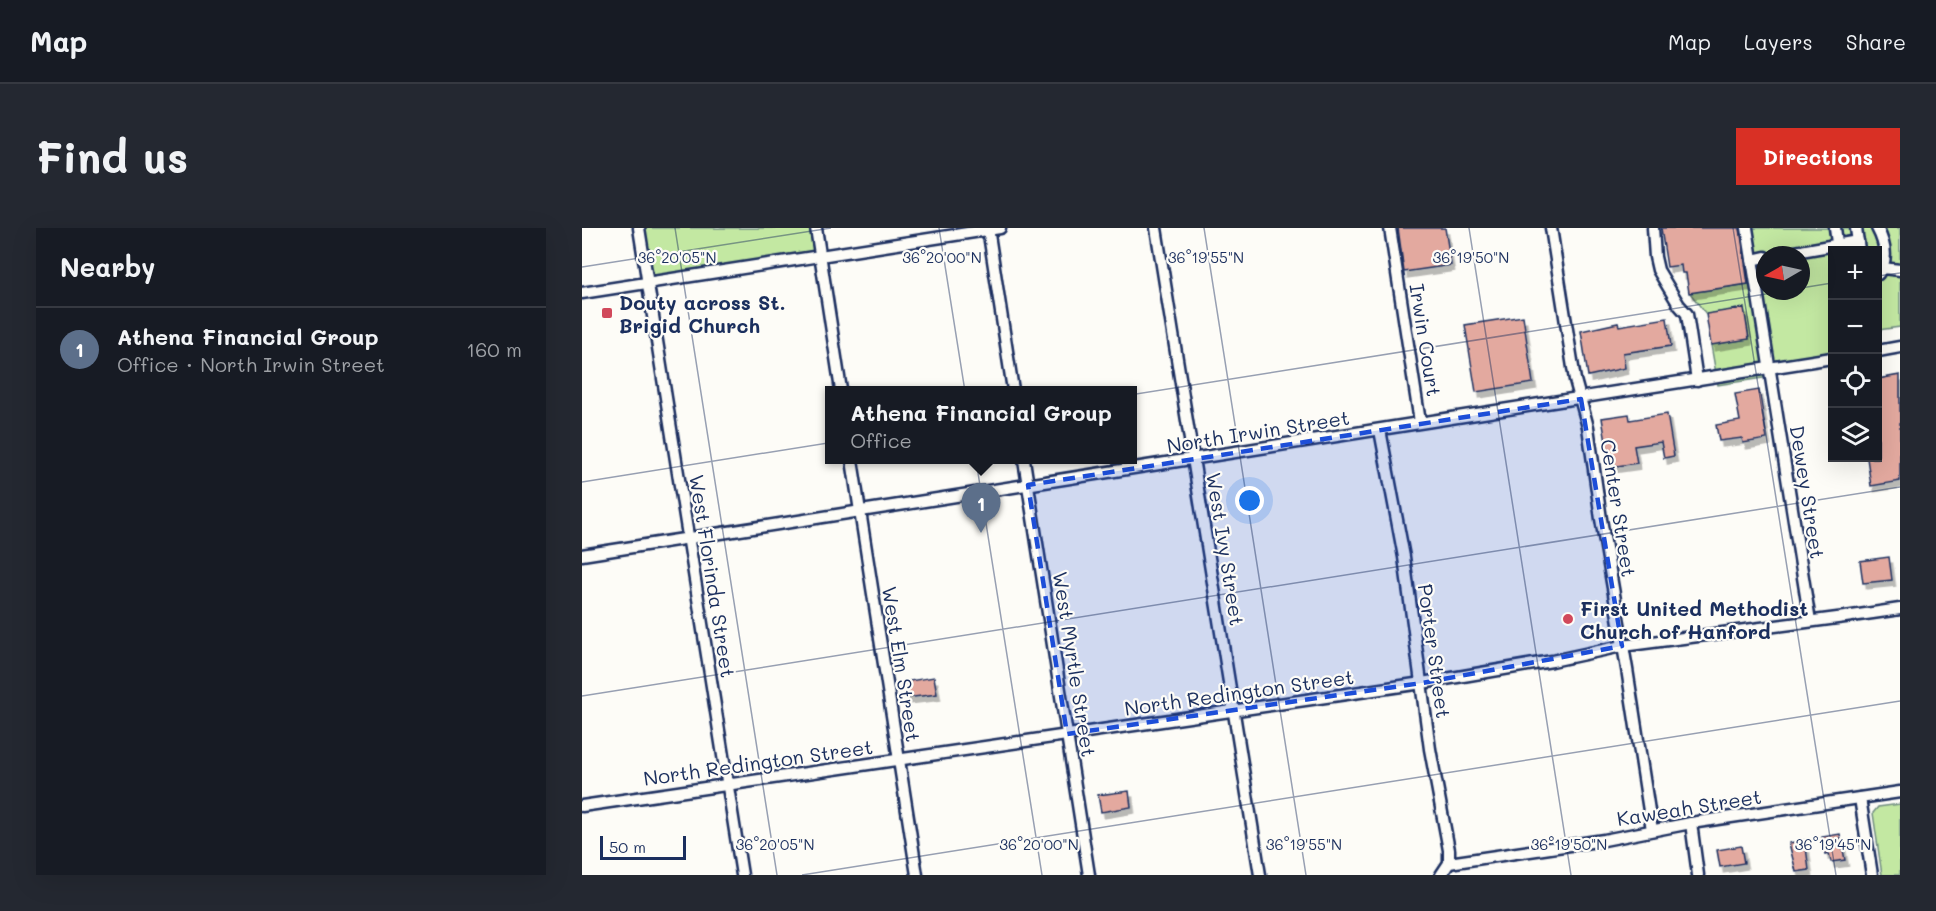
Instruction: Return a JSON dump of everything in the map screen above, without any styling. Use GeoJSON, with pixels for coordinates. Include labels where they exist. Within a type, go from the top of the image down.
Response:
{"type":"FeatureCollection","features":[{"type":"Feature","properties":{"kind":"street","name":"West Florinda Street"},"geometry":{"type":"LineString","coordinates":[[639,228],[742,875]]}},
{"type":"Feature","properties":{"kind":"street"},"geometry":{"type":"LineString","coordinates":[[816,228],[840,386]]}},
{"type":"Feature","properties":{"kind":"street"},"geometry":{"type":"LineString","coordinates":[[582,293],[1000,228]]}},
{"type":"Feature","properties":{"kind":"street","name":"West Ivy Street"},"geometry":{"type":"LineString","coordinates":[[1156,228],[1260,875]]}},
{"type":"Feature","properties":{"kind":"street","name":"Irwin Court"},"geometry":{"type":"LineString","coordinates":[[1390,228],[1420,422]]}},
{"type":"Feature","properties":{"kind":"street","name":"Center Street"},"geometry":{"type":"LineString","coordinates":[[1551,228],[1575,380],[1588,427],[1652,830]]}},
{"type":"Feature","properties":{"kind":"street"},"geometry":{"type":"LineString","coordinates":[[1653,228],[1658,270],[1687,314],[1697,380]]}},
{"type":"Feature","properties":{"kind":"street","name":"Dewey Street"},"geometry":{"type":"LineString","coordinates":[[1749,228],[1752,260],[1810,621]]}},
{"type":"Feature","properties":{"kind":"street"},"geometry":{"type":"LineString","coordinates":[[1835,228],[1838,246]]}},
{"type":"Feature","properties":{"kind":"street"},"geometry":{"type":"LineString","coordinates":[[1856,228],[1858,246]]}},
{"type":"Feature","properties":{"kind":"street"},"geometry":{"type":"LineString","coordinates":[[1877,228],[1885,252],[1882,263]]}},
{"type":"Feature","properties":{"kind":"street"},"geometry":{"type":"LineString","coordinates":[[988,229],[1012,386]]}},
{"type":"Feature","properties":{"kind":"street"},"geometry":{"type":"LineString","coordinates":[[1810,251],[1828,249]]}},
{"type":"Feature","properties":{"kind":"street"},"geometry":{"type":"LineString","coordinates":[[1752,260],[1756,259]]}},
{"type":"Feature","properties":{"kind":"street"},"geometry":{"type":"LineString","coordinates":[[1882,271],[1900,270]]}},
{"type":"Feature","properties":{"kind":"street"},"geometry":{"type":"LineString","coordinates":[[1882,350],[1900,347]]}},
{"type":"Feature","properties":{"kind":"street","name":"North Irwin Street"},"geometry":{"type":"LineString","coordinates":[[582,555],[1828,359]]}},
{"type":"Feature","properties":{"kind":"street","name":"Porter Street"},"geometry":{"type":"LineString","coordinates":[[1380,430],[1404,556],[1431,749],[1449,850],[1449,863]]}},
{"type":"Feature","properties":{"kind":"street","name":"West Elm Street"},"geometry":{"type":"LineString","coordinates":[[853,464],[917,875]]}},
{"type":"Feature","properties":{"kind":"street","name":"West Myrtle Street"},"geometry":{"type":"LineString","coordinates":[[1025,464],[1089,875]]}},
{"type":"Feature","properties":{"kind":"street","name":"North Redington Street"},"geometry":{"type":"LineString","coordinates":[[582,806],[1422,683],[1552,661],[1622,646],[1900,609]]}},
{"type":"Feature","properties":{"kind":"street","name":"Kaweah Street"},"geometry":{"type":"LineString","coordinates":[[1449,863],[1604,840],[1691,823],[1900,792]]}},
{"type":"Feature","properties":{"kind":"street"},"geometry":{"type":"LineString","coordinates":[[1860,798],[1872,875]]}},
{"type":"Feature","properties":{"kind":"street"},"geometry":{"type":"LineString","coordinates":[[1691,823],[1698,875]]}},
{"type":"Feature","properties":{"kind":"street"},"geometry":{"type":"LineString","coordinates":[[1442,875],[1449,863]]}},
{"type":"Feature","properties":{"kind":"highlighted area"},"geometry":{"type":"Polygon","coordinates":[[[1581,399],[1622,646],[1422,683],[1067,734],[1028,485],[1581,399]]]}},
{"type":"Feature","properties":{"kind":"green space"},"geometry":{"type":"Polygon","coordinates":[[[644,228],[816,228],[820,255],[648,282],[644,228]]]}},
{"type":"Feature","properties":{"kind":"green space"},"geometry":{"type":"Polygon","coordinates":[[[1743,228],[1900,228],[1900,327],[1882,329],[1882,246],[1828,246],[1828,352],[1763,378],[1718,385],[1711,345],[1749,339],[1744,308],[1706,314],[1690,293],[1748,284],[1744,259],[1748,259],[1743,228]]]}},
{"type":"Feature","properties":{"kind":"green space"},"geometry":{"type":"Polygon","coordinates":[[[1900,804],[1900,875],[1882,875],[1873,813],[1878,807],[1900,804]]]}},
{"type":"Feature","properties":{"kind":"building"},"geometry":{"type":"Polygon","coordinates":[[[1398,228],[1445,228],[1451,265],[1404,272],[1398,228]]]}},
{"type":"Feature","properties":{"kind":"building"},"geometry":{"type":"Polygon","coordinates":[[[1661,228],[1740,228],[1748,284],[1689,293],[1686,273],[1682,273],[1681,265],[1667,267],[1661,228]]]}},
{"type":"Feature","properties":{"kind":"building"},"geometry":{"type":"Polygon","coordinates":[[[1744,308],[1749,339],[1711,345],[1706,314],[1744,308]]]}},
{"type":"Feature","properties":{"kind":"building"},"geometry":{"type":"Polygon","coordinates":[[[1523,316],[1533,383],[1476,392],[1465,325],[1523,316]]]}},
{"type":"Feature","properties":{"kind":"building"},"geometry":{"type":"Polygon","coordinates":[[[1667,318],[1671,346],[1623,353],[1625,368],[1588,376],[1581,331],[1618,323],[1619,326],[1667,318]]]}},
{"type":"Feature","properties":{"kind":"building"},"geometry":{"type":"Polygon","coordinates":[[[1900,375],[1900,481],[1871,486],[1868,462],[1882,462],[1882,378],[1900,375]]]}},
{"type":"Feature","properties":{"kind":"building"},"geometry":{"type":"Polygon","coordinates":[[[1759,390],[1767,439],[1743,443],[1742,438],[1719,441],[1716,425],[1740,421],[1735,394],[1759,390]]]}},
{"type":"Feature","properties":{"kind":"building"},"geometry":{"type":"Polygon","coordinates":[[[1629,414],[1630,420],[1667,414],[1674,456],[1664,458],[1661,442],[1634,446],[1637,463],[1610,467],[1602,418],[1629,414]]]}},
{"type":"Feature","properties":{"kind":"building"},"geometry":{"type":"Polygon","coordinates":[[[1889,557],[1892,580],[1863,583],[1860,561],[1889,557]]]}},
{"type":"Feature","properties":{"kind":"building"},"geometry":{"type":"Polygon","coordinates":[[[934,677],[937,694],[906,698],[903,682],[934,677]]]}},
{"type":"Feature","properties":{"kind":"building"},"geometry":{"type":"Polygon","coordinates":[[[1129,791],[1131,807],[1101,812],[1098,795],[1129,791]]]}},
{"type":"Feature","properties":{"kind":"building"},"geometry":{"type":"Polygon","coordinates":[[[1840,834],[1845,860],[1831,862],[1829,853],[1825,854],[1822,837],[1840,834]]]}},
{"type":"Feature","properties":{"kind":"building"},"geometry":{"type":"Polygon","coordinates":[[[1805,840],[1809,870],[1796,872],[1789,843],[1805,840]]]}},
{"type":"Feature","properties":{"kind":"building"},"geometry":{"type":"Polygon","coordinates":[[[1741,846],[1744,863],[1720,867],[1717,850],[1741,846]]]}},
{"type":"Feature","properties":{"kind":"place","name":"Douty across St. Brigid Church"},"geometry":{"type":"Point","coordinates":[607,313]}},
{"type":"Feature","properties":{"kind":"place","name":"Athena Financial Group"},"geometry":{"type":"Point","coordinates":[981,533]}},
{"type":"Feature","properties":{"kind":"place","name":"First United Methodist Church of Hanford"},"geometry":{"type":"Point","coordinates":[1568,619]}}]}
